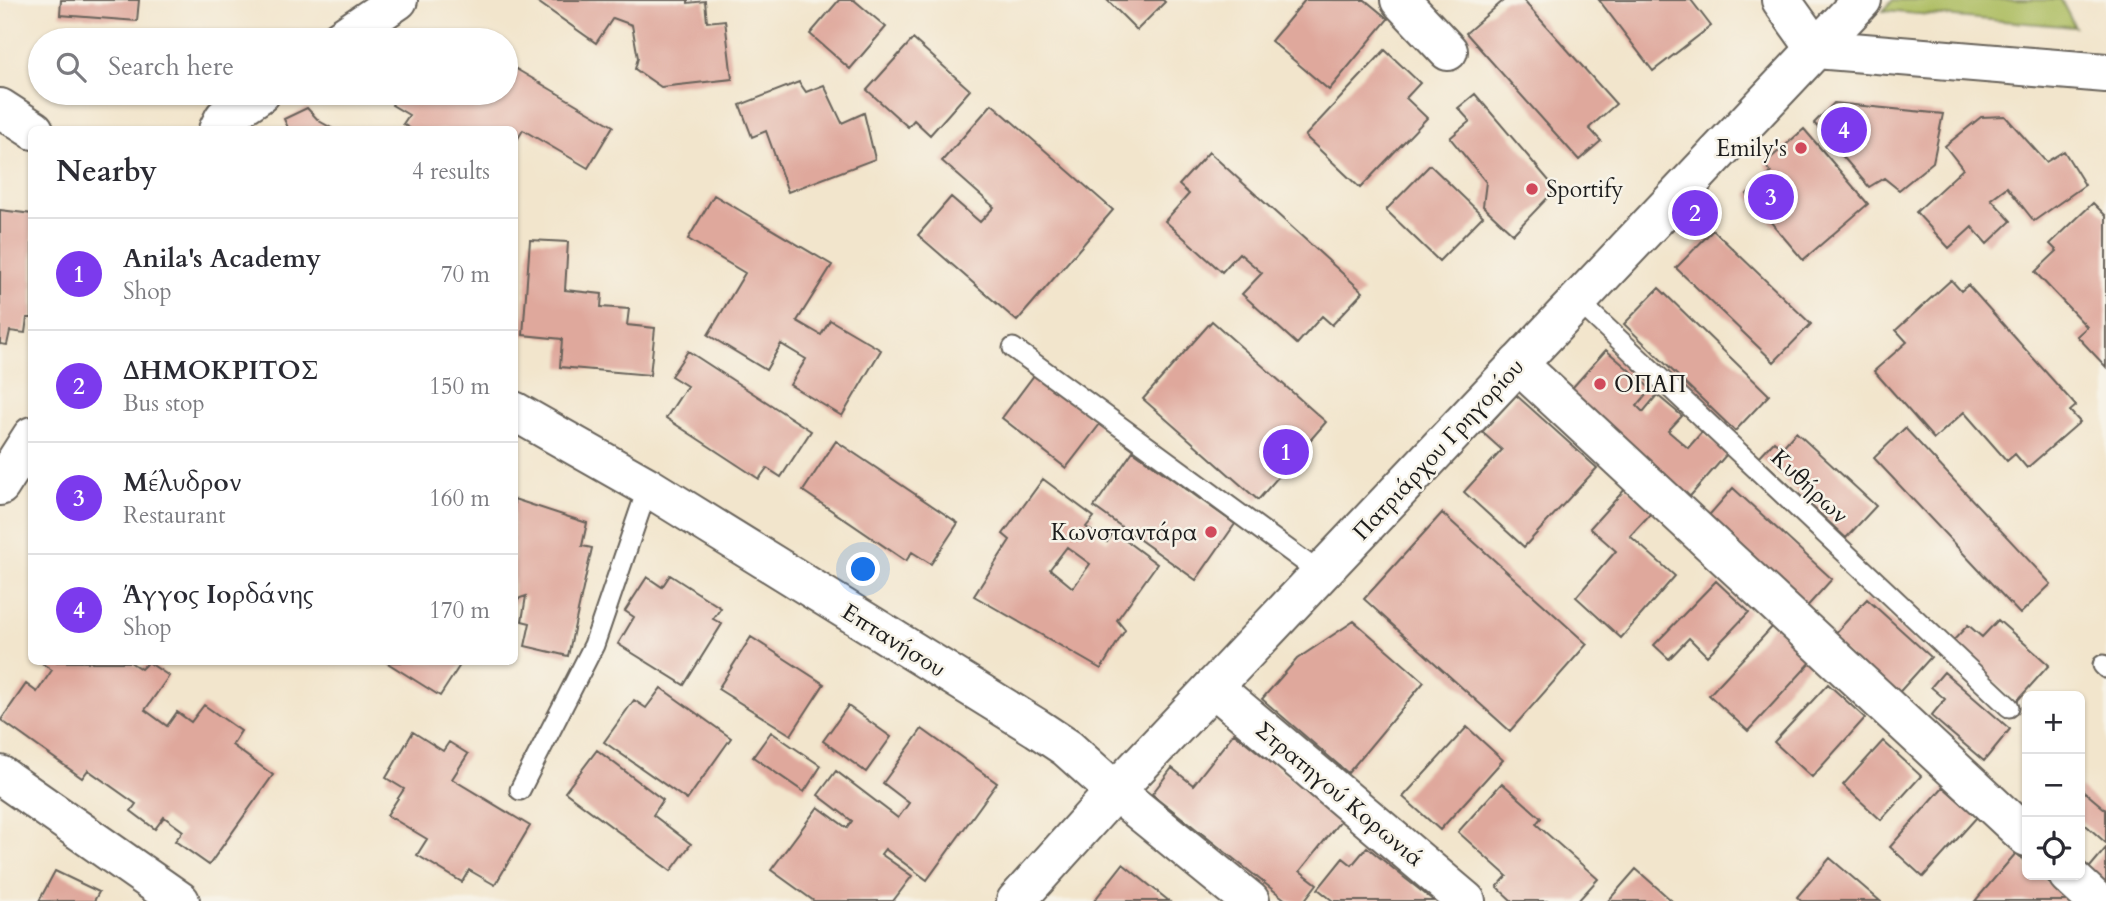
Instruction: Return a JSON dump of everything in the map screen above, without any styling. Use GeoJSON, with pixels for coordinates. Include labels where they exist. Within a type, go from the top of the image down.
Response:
{"type":"FeatureCollection","features":[{"type":"Feature","properties":{"kind":"street"},"geometry":{"type":"LineString","coordinates":[[357,28],[398,0]]}},
{"type":"Feature","properties":{"kind":"street"},"geometry":{"type":"LineString","coordinates":[[1400,0],[1448,51]]}},
{"type":"Feature","properties":{"kind":"street"},"geometry":{"type":"LineString","coordinates":[[1781,0],[1816,49],[2106,72]]}},
{"type":"Feature","properties":{"kind":"street","name":"Πατριάρχου Γρηγορίου"},"geometry":{"type":"LineString","coordinates":[[1016,901],[1115,791],[1862,0]]}},
{"type":"Feature","properties":{"kind":"street"},"geometry":{"type":"LineString","coordinates":[[220,126],[224,118],[243,105]]}},
{"type":"Feature","properties":{"kind":"street"},"geometry":{"type":"LineString","coordinates":[[0,108],[28,126]]}},
{"type":"Feature","properties":{"kind":"street"},"geometry":{"type":"LineString","coordinates":[[1518,364],[2022,832]]}},
{"type":"Feature","properties":{"kind":"street","name":"Επτανήσου"},"geometry":{"type":"LineString","coordinates":[[518,413],[648,487],[1037,728],[1067,748],[1115,791],[1250,901]]}},
{"type":"Feature","properties":{"kind":"street"},"geometry":{"type":"LineString","coordinates":[[0,486],[28,442]]}},
{"type":"Feature","properties":{"kind":"street","name":"Στρατηγού Κορωνιά"},"geometry":{"type":"LineString","coordinates":[[1213,687],[1466,901]]}},
{"type":"Feature","properties":{"kind":"street"},"geometry":{"type":"LineString","coordinates":[[0,775],[180,901]]}},
{"type":"Feature","properties":{"kind":"street"},"geometry":{"type":"LineString","coordinates":[[2073,880],[2096,901]]}},
{"type":"Feature","properties":{"kind":"lane","name":"Κυθήρων"},"geometry":{"type":"LineString","coordinates":[[1578,301],[2009,707]]}},
{"type":"Feature","properties":{"kind":"lane"},"geometry":{"type":"LineString","coordinates":[[1013,348],[1320,573]]}},
{"type":"Feature","properties":{"kind":"lane"},"geometry":{"type":"LineString","coordinates":[[520,790],[594,645],[648,487]]}},
{"type":"Feature","properties":{"kind":"green space"},"geometry":{"type":"Polygon","coordinates":[[[1893,0],[2061,0],[2075,27],[1883,11],[1893,0]]]}},
{"type":"Feature","properties":{"kind":"building"},"geometry":{"type":"Polygon","coordinates":[[[61,0],[139,0],[137,21],[60,15],[61,0]]]}},
{"type":"Feature","properties":{"kind":"building"},"geometry":{"type":"Polygon","coordinates":[[[535,0],[705,1],[707,22],[725,20],[732,79],[661,87],[635,69],[638,58],[632,25],[613,18],[596,43],[535,0]]]}},
{"type":"Feature","properties":{"kind":"building"},"geometry":{"type":"Polygon","coordinates":[[[839,0],[854,0],[886,27],[850,69],[810,34],[839,0]]]}},
{"type":"Feature","properties":{"kind":"building"},"geometry":{"type":"Polygon","coordinates":[[[1107,0],[1163,0],[1165,2],[1137,30],[1107,0]]]}},
{"type":"Feature","properties":{"kind":"building"},"geometry":{"type":"Polygon","coordinates":[[[1305,0],[1365,0],[1388,19],[1329,90],[1271,41],[1305,0]]]}},
{"type":"Feature","properties":{"kind":"building"},"geometry":{"type":"Polygon","coordinates":[[[1504,0],[1523,0],[1616,104],[1589,128],[1601,141],[1579,160],[1466,33],[1504,0]]]}},
{"type":"Feature","properties":{"kind":"building"},"geometry":{"type":"Polygon","coordinates":[[[1599,0],[1691,0],[1711,26],[1653,71],[1599,0]]]}},
{"type":"Feature","properties":{"kind":"building"},"geometry":{"type":"Polygon","coordinates":[[[913,39],[970,90],[930,135],[914,120],[908,127],[867,90],[913,39]]]}},
{"type":"Feature","properties":{"kind":"building"},"geometry":{"type":"Polygon","coordinates":[[[1385,50],[1420,83],[1406,98],[1427,118],[1360,188],[1305,136],[1385,50]]]}},
{"type":"Feature","properties":{"kind":"building"},"geometry":{"type":"Polygon","coordinates":[[[518,70],[613,126],[588,168],[523,130],[518,138],[518,126],[406,126],[403,124],[409,115],[392,105],[518,105],[518,70]]]}},
{"type":"Feature","properties":{"kind":"building"},"geometry":{"type":"Polygon","coordinates":[[[799,82],[806,92],[824,85],[842,123],[864,113],[875,159],[788,192],[766,131],[752,137],[740,105],[799,82]]]}},
{"type":"Feature","properties":{"kind":"building"},"geometry":{"type":"Polygon","coordinates":[[[1475,94],[1556,189],[1513,234],[1483,206],[1486,182],[1450,138],[1470,121],[1458,108],[1475,94]]]}},
{"type":"Feature","properties":{"kind":"building"},"geometry":{"type":"Polygon","coordinates":[[[1834,103],[1943,114],[1933,162],[1899,190],[1884,178],[1869,187],[1814,123],[1834,103]]]}},
{"type":"Feature","properties":{"kind":"building"},"geometry":{"type":"Polygon","coordinates":[[[992,104],[1113,210],[1017,321],[918,235],[951,197],[980,222],[994,207],[942,161],[992,104]]]}},
{"type":"Feature","properties":{"kind":"building"},"geometry":{"type":"Polygon","coordinates":[[[307,108],[328,126],[287,126],[284,119],[307,108]]]}},
{"type":"Feature","properties":{"kind":"building"},"geometry":{"type":"Polygon","coordinates":[[[2005,116],[2046,162],[2064,151],[2085,185],[2034,221],[2007,187],[1991,199],[2011,221],[1987,244],[1972,227],[1949,248],[1916,212],[1963,169],[1945,146],[1981,117],[2005,116]]]}},
{"type":"Feature","properties":{"kind":"building"},"geometry":{"type":"Polygon","coordinates":[[[1804,129],[1868,204],[1803,260],[1747,194],[1771,173],[1764,164],[1804,129]]]}},
{"type":"Feature","properties":{"kind":"building"},"geometry":{"type":"Polygon","coordinates":[[[1209,152],[1363,292],[1332,325],[1322,316],[1297,344],[1242,294],[1262,273],[1239,253],[1222,272],[1165,221],[1189,194],[1179,185],[1209,152]]]}},
{"type":"Feature","properties":{"kind":"building"},"geometry":{"type":"Polygon","coordinates":[[[1430,165],[1483,216],[1439,261],[1386,210],[1430,165]]]}},
{"type":"Feature","properties":{"kind":"building"},"geometry":{"type":"Polygon","coordinates":[[[714,195],[832,265],[797,321],[821,335],[830,320],[881,350],[842,416],[790,385],[806,359],[781,344],[766,370],[708,335],[745,273],[688,239],[714,195]]]}},
{"type":"Feature","properties":{"kind":"building"},"geometry":{"type":"Polygon","coordinates":[[[2093,203],[2106,216],[2106,367],[2077,336],[2087,327],[2035,272],[2057,251],[2050,244],[2093,203]]]}},
{"type":"Feature","properties":{"kind":"building"},"geometry":{"type":"Polygon","coordinates":[[[0,210],[28,214],[28,318],[25,333],[10,331],[7,345],[0,344],[0,210]]]}},
{"type":"Feature","properties":{"kind":"building"},"geometry":{"type":"Polygon","coordinates":[[[1713,230],[1811,324],[1774,362],[1676,268],[1713,230]]]}},
{"type":"Feature","properties":{"kind":"building"},"geometry":{"type":"Polygon","coordinates":[[[530,240],[568,242],[565,290],[602,294],[601,307],[629,309],[627,325],[655,328],[650,375],[560,367],[562,339],[523,335],[530,240]]]}},
{"type":"Feature","properties":{"kind":"building"},"geometry":{"type":"Polygon","coordinates":[[[1951,280],[1961,291],[1968,285],[2076,406],[2070,411],[2080,422],[2027,468],[2015,454],[2007,461],[1964,412],[1934,439],[1874,371],[1907,342],[1896,330],[1951,280]]]}},
{"type":"Feature","properties":{"kind":"building"},"geometry":{"type":"Polygon","coordinates":[[[1659,288],[1769,395],[1735,431],[1624,324],[1659,288]]]}},
{"type":"Feature","properties":{"kind":"building"},"geometry":{"type":"Polygon","coordinates":[[[1212,321],[1326,422],[1258,500],[1143,399],[1212,321]]]}},
{"type":"Feature","properties":{"kind":"building"},"geometry":{"type":"Polygon","coordinates":[[[1606,350],[1651,389],[1637,406],[1643,412],[1657,395],[1682,416],[1668,431],[1688,448],[1702,432],[1727,454],[1685,502],[1565,396],[1606,350]]]}},
{"type":"Feature","properties":{"kind":"building"},"geometry":{"type":"Polygon","coordinates":[[[688,351],[811,431],[781,477],[767,468],[759,479],[666,418],[687,386],[671,376],[688,351]]]}},
{"type":"Feature","properties":{"kind":"building"},"geometry":{"type":"Polygon","coordinates":[[[1035,374],[1100,424],[1066,468],[1002,418],[1035,374]]]}},
{"type":"Feature","properties":{"kind":"building"},"geometry":{"type":"Polygon","coordinates":[[[1516,395],[1597,468],[1524,547],[1464,492],[1502,450],[1482,432],[1516,395]]]}},
{"type":"Feature","properties":{"kind":"building"},"geometry":{"type":"Polygon","coordinates":[[[1905,428],[2051,584],[2020,614],[1874,458],[1905,428]]]}},
{"type":"Feature","properties":{"kind":"building"},"geometry":{"type":"Polygon","coordinates":[[[1796,432],[1876,506],[1846,538],[1759,457],[1774,441],[1782,448],[1796,432]]]}},
{"type":"Feature","properties":{"kind":"building"},"geometry":{"type":"Polygon","coordinates":[[[836,441],[958,523],[931,564],[912,552],[906,561],[803,491],[836,441]]]}},
{"type":"Feature","properties":{"kind":"building"},"geometry":{"type":"Polygon","coordinates":[[[1133,451],[1235,524],[1196,580],[1094,507],[1133,451]]]}},
{"type":"Feature","properties":{"kind":"building"},"geometry":{"type":"Polygon","coordinates":[[[1043,479],[1094,517],[1086,527],[1107,542],[1114,532],[1157,564],[1117,620],[1125,630],[1101,669],[974,596],[1010,540],[1003,534],[1043,479]],[[1067,547],[1050,569],[1073,588],[1090,564],[1067,547]]]}},
{"type":"Feature","properties":{"kind":"building"},"geometry":{"type":"Polygon","coordinates":[[[1627,487],[1653,511],[1630,536],[1675,576],[1621,638],[1576,597],[1616,551],[1590,528],[1627,487]]]}},
{"type":"Feature","properties":{"kind":"building"},"geometry":{"type":"Polygon","coordinates":[[[1733,488],[1832,579],[1803,611],[1704,521],[1733,488]]]}},
{"type":"Feature","properties":{"kind":"building"},"geometry":{"type":"Polygon","coordinates":[[[518,500],[587,523],[582,546],[592,548],[568,656],[525,646],[530,623],[522,621],[526,596],[518,600],[518,500]]]}},
{"type":"Feature","properties":{"kind":"building"},"geometry":{"type":"Polygon","coordinates":[[[1442,513],[1587,644],[1510,731],[1364,599],[1442,513]]]}},
{"type":"Feature","properties":{"kind":"building"},"geometry":{"type":"Polygon","coordinates":[[[670,575],[721,608],[713,619],[722,624],[684,685],[618,644],[634,617],[625,611],[647,577],[662,587],[670,575]]]}},
{"type":"Feature","properties":{"kind":"building"},"geometry":{"type":"Polygon","coordinates":[[[1716,581],[1749,612],[1707,656],[1689,638],[1669,659],[1654,645],[1716,581]]]}},
{"type":"Feature","properties":{"kind":"building"},"geometry":{"type":"Polygon","coordinates":[[[1867,599],[1931,657],[1894,698],[1830,639],[1867,599]]]}},
{"type":"Feature","properties":{"kind":"building"},"geometry":{"type":"Polygon","coordinates":[[[1998,620],[2049,665],[2026,691],[2022,691],[2017,701],[1951,643],[1968,625],[1982,637],[1998,620]]]}},
{"type":"Feature","properties":{"kind":"building"},"geometry":{"type":"Polygon","coordinates":[[[1354,621],[1424,682],[1348,773],[1262,699],[1297,659],[1354,621]]]}},
{"type":"Feature","properties":{"kind":"building"},"geometry":{"type":"Polygon","coordinates":[[[1774,625],[1812,661],[1748,731],[1709,695],[1774,625]]]}},
{"type":"Feature","properties":{"kind":"building"},"geometry":{"type":"Polygon","coordinates":[[[751,637],[824,684],[791,735],[718,689],[751,637]]]}},
{"type":"Feature","properties":{"kind":"building"},"geometry":{"type":"Polygon","coordinates":[[[44,665],[135,665],[141,669],[145,665],[152,665],[169,676],[145,710],[167,726],[177,712],[191,722],[204,705],[241,731],[232,745],[273,775],[209,865],[175,841],[183,831],[164,817],[155,829],[131,811],[136,804],[88,770],[82,778],[1,720],[26,684],[37,692],[52,670],[44,665]]]}},
{"type":"Feature","properties":{"kind":"building"},"geometry":{"type":"Polygon","coordinates":[[[391,665],[460,665],[440,696],[391,665]]]}},
{"type":"Feature","properties":{"kind":"building"},"geometry":{"type":"Polygon","coordinates":[[[1944,672],[2010,729],[1984,761],[1931,716],[1945,699],[1931,687],[1944,672]]]}},
{"type":"Feature","properties":{"kind":"building"},"geometry":{"type":"Polygon","coordinates":[[[1828,684],[1865,718],[1812,777],[1774,742],[1828,684]]]}},
{"type":"Feature","properties":{"kind":"building"},"geometry":{"type":"Polygon","coordinates":[[[661,688],[731,738],[687,800],[604,742],[634,700],[646,708],[661,688]]]}},
{"type":"Feature","properties":{"kind":"building"},"geometry":{"type":"Polygon","coordinates":[[[848,706],[891,737],[866,772],[823,741],[848,706]]]}},
{"type":"Feature","properties":{"kind":"building"},"geometry":{"type":"Polygon","coordinates":[[[1467,727],[1503,760],[1440,830],[1403,797],[1467,727]]]}},
{"type":"Feature","properties":{"kind":"building"},"geometry":{"type":"Polygon","coordinates":[[[922,729],[997,783],[927,880],[885,849],[881,854],[912,876],[893,901],[814,901],[771,870],[818,807],[847,828],[852,821],[818,795],[836,771],[898,818],[909,803],[883,783],[922,729]]]}},
{"type":"Feature","properties":{"kind":"building"},"geometry":{"type":"Polygon","coordinates":[[[413,732],[443,751],[449,742],[468,754],[452,779],[530,826],[495,885],[469,870],[462,882],[417,855],[427,839],[387,815],[404,789],[386,778],[413,732]]]}},
{"type":"Feature","properties":{"kind":"building"},"geometry":{"type":"Polygon","coordinates":[[[771,732],[821,766],[804,792],[753,757],[771,732]]]}},
{"type":"Feature","properties":{"kind":"building"},"geometry":{"type":"Polygon","coordinates":[[[1234,733],[1342,819],[1300,871],[1317,884],[1304,901],[1287,901],[1152,794],[1172,768],[1193,785],[1234,733]]]}},
{"type":"Feature","properties":{"kind":"building"},"geometry":{"type":"Polygon","coordinates":[[[1883,741],[1921,776],[1881,820],[1843,785],[1883,741]]]}},
{"type":"Feature","properties":{"kind":"building"},"geometry":{"type":"Polygon","coordinates":[[[597,750],[663,800],[653,815],[691,844],[671,871],[565,792],[597,750]]]}},
{"type":"Feature","properties":{"kind":"building"},"geometry":{"type":"Polygon","coordinates":[[[1502,783],[1541,818],[1536,824],[1598,879],[1578,901],[1512,901],[1497,887],[1507,876],[1458,832],[1502,783]]]}},
{"type":"Feature","properties":{"kind":"building"},"geometry":{"type":"Polygon","coordinates":[[[1943,787],[1977,817],[1923,877],[1890,847],[1943,787]]]}},
{"type":"Feature","properties":{"kind":"building"},"geometry":{"type":"Polygon","coordinates":[[[2085,792],[2106,810],[2106,843],[2085,824],[2085,792]]]}},
{"type":"Feature","properties":{"kind":"building"},"geometry":{"type":"Polygon","coordinates":[[[1367,847],[1434,901],[1333,901],[1318,889],[1343,858],[1352,865],[1367,847]]]}},
{"type":"Feature","properties":{"kind":"building"},"geometry":{"type":"Polygon","coordinates":[[[2106,848],[2106,891],[2085,873],[2106,848]]]}},
{"type":"Feature","properties":{"kind":"building"},"geometry":{"type":"Polygon","coordinates":[[[2016,853],[2022,858],[2022,880],[2047,880],[2071,901],[1975,901],[2016,853]]]}},
{"type":"Feature","properties":{"kind":"building"},"geometry":{"type":"Polygon","coordinates":[[[1830,858],[1880,901],[1801,901],[1797,897],[1830,858]]]}},
{"type":"Feature","properties":{"kind":"building"},"geometry":{"type":"Polygon","coordinates":[[[1123,864],[1169,901],[1094,901],[1123,864]]]}},
{"type":"Feature","properties":{"kind":"building"},"geometry":{"type":"Polygon","coordinates":[[[1636,869],[1662,892],[1672,901],[1608,901],[1636,869]]]}},
{"type":"Feature","properties":{"kind":"building"},"geometry":{"type":"Polygon","coordinates":[[[55,871],[99,892],[94,901],[39,901],[55,871]]]}},
{"type":"Feature","properties":{"kind":"place","name":"Άγγος Ιορδάνης"},"geometry":{"type":"Point","coordinates":[1844,130]}},
{"type":"Feature","properties":{"kind":"place","name":"Emily's"},"geometry":{"type":"Point","coordinates":[1801,148]}},
{"type":"Feature","properties":{"kind":"place","name":"Sportify"},"geometry":{"type":"Point","coordinates":[1532,189]}},
{"type":"Feature","properties":{"kind":"place","name":"Μέλυδρον"},"geometry":{"type":"Point","coordinates":[1771,197]}},
{"type":"Feature","properties":{"kind":"place","name":"ΔΗΜΟΚΡΙΤΟΣ"},"geometry":{"type":"Point","coordinates":[1695,213]}},
{"type":"Feature","properties":{"kind":"place","name":"ΟΠΑΠ"},"geometry":{"type":"Point","coordinates":[1600,384]}},
{"type":"Feature","properties":{"kind":"place","name":"Anila's Academy"},"geometry":{"type":"Point","coordinates":[1286,452]}},
{"type":"Feature","properties":{"kind":"place","name":"Κωνσταντάρα"},"geometry":{"type":"Point","coordinates":[1211,532]}}]}
